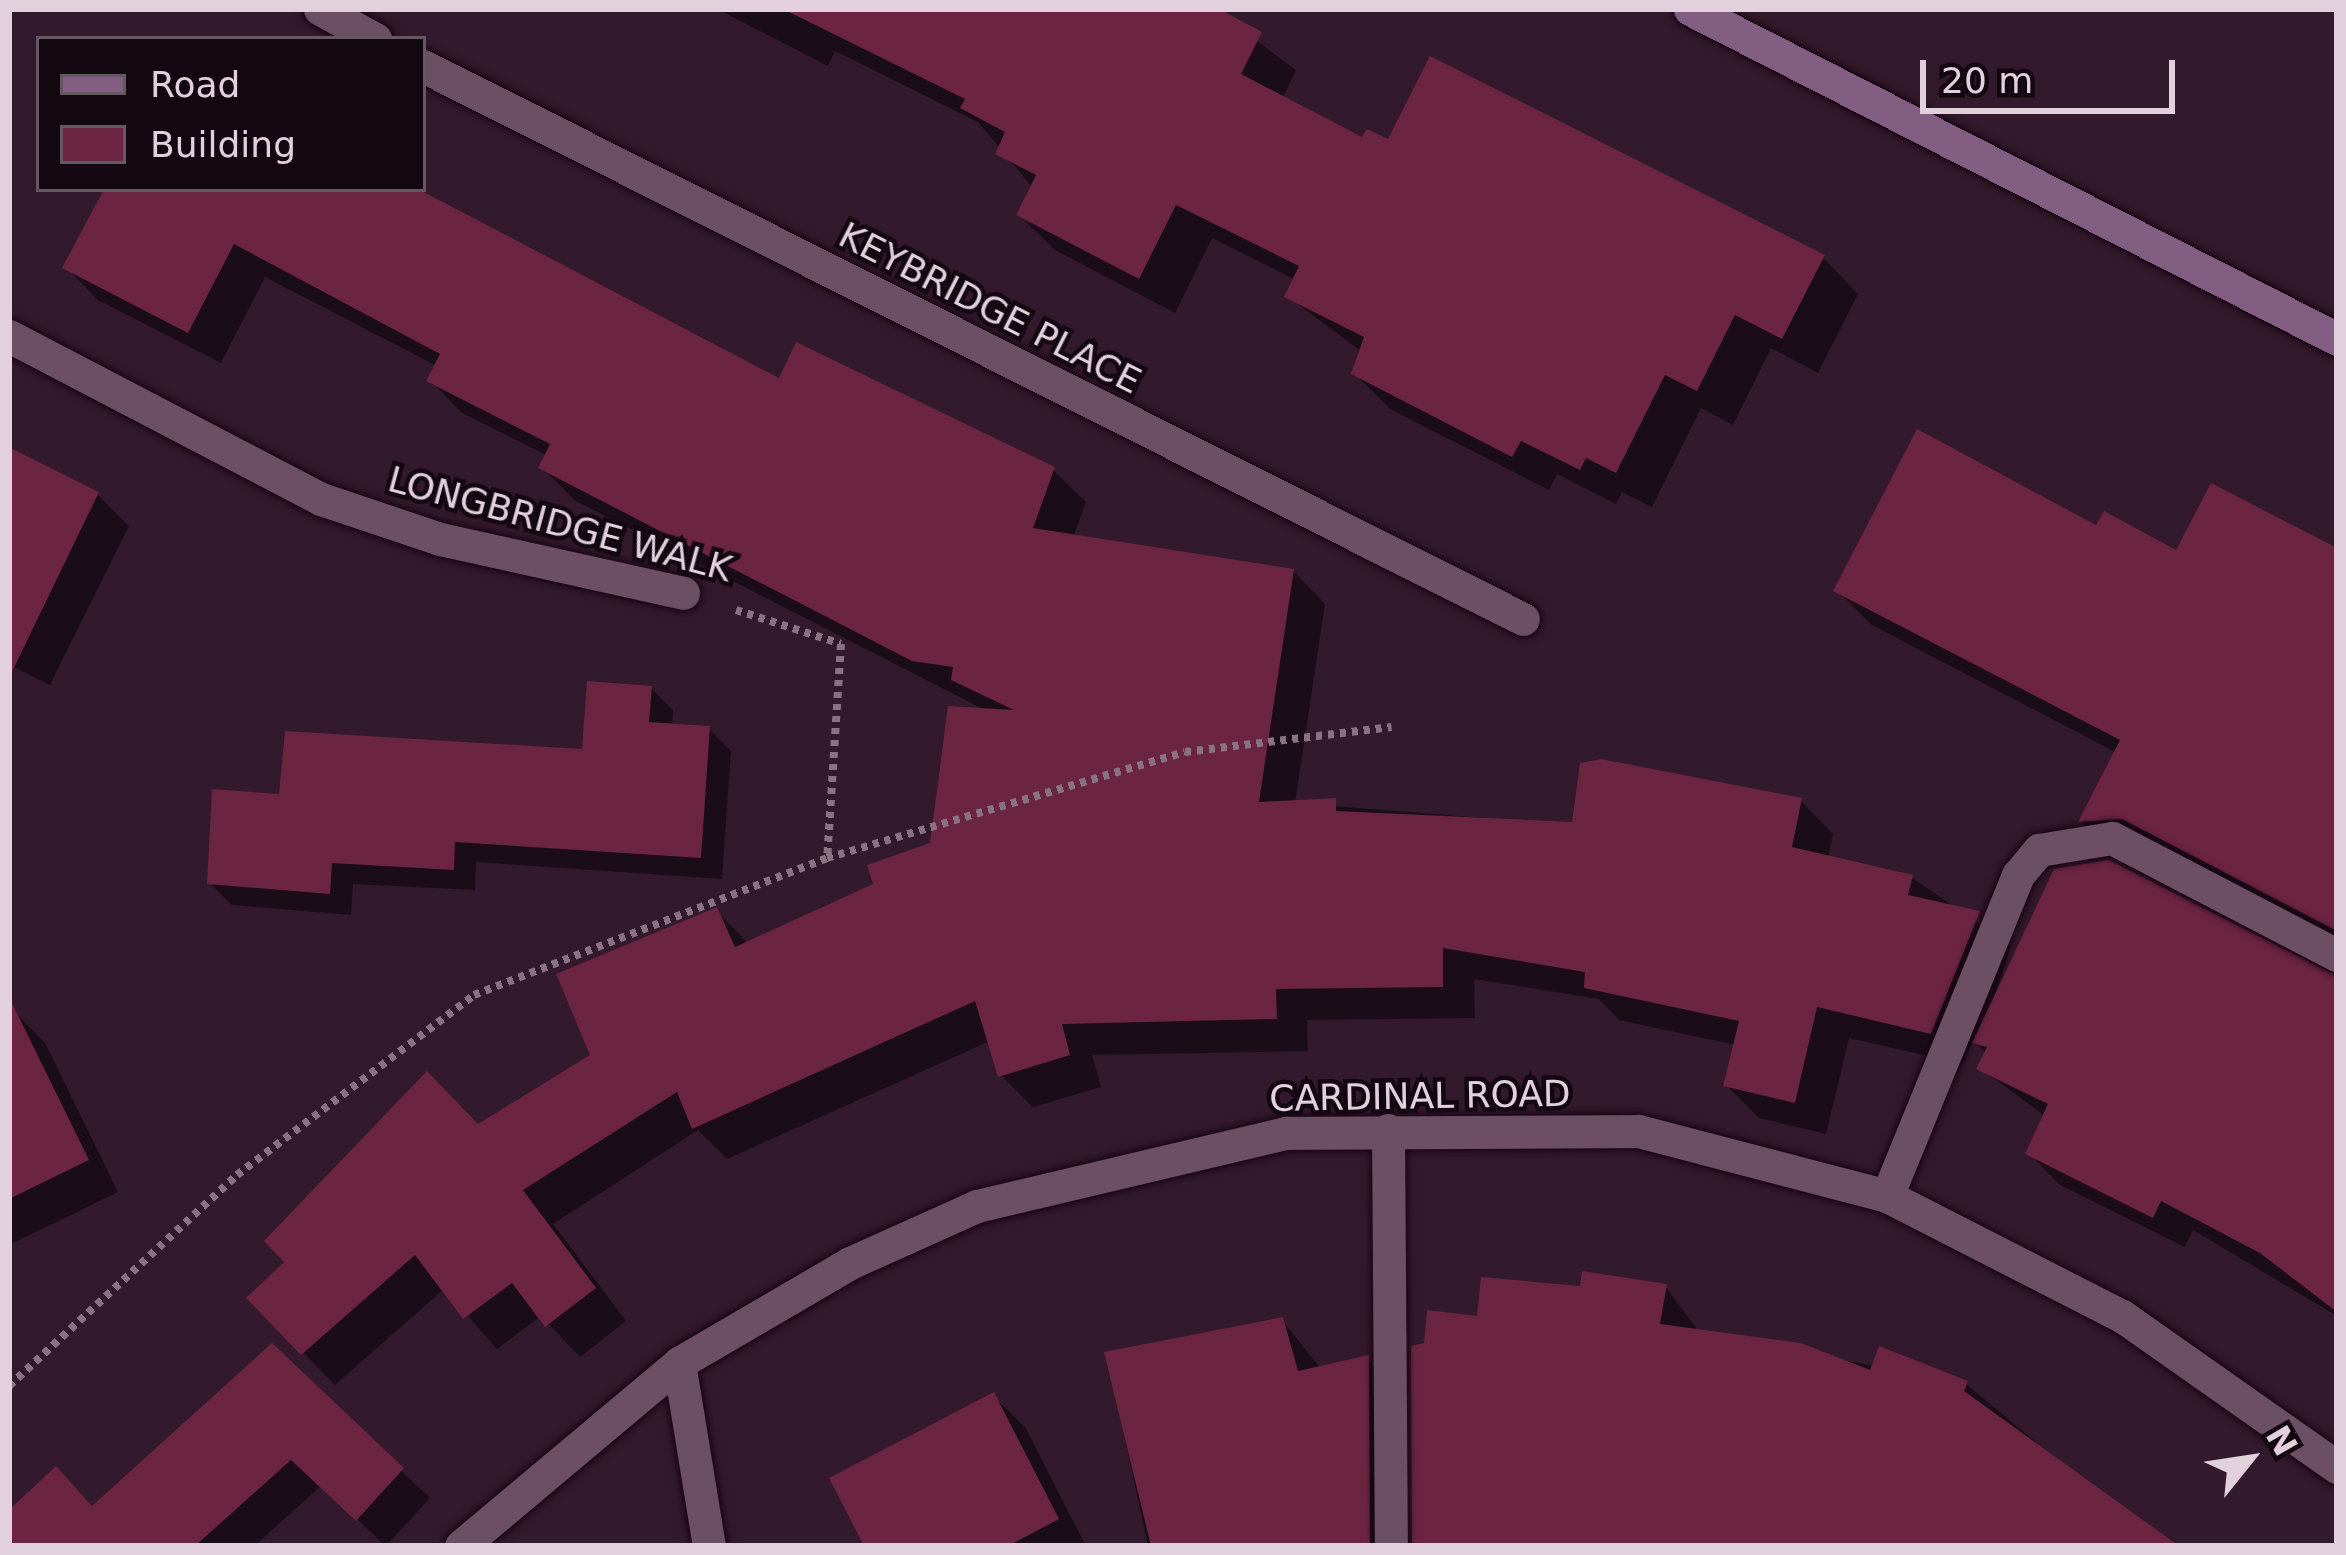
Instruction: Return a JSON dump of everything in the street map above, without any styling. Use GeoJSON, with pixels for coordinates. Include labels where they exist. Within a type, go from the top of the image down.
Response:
{"type":"FeatureCollection","features":[{"type":"Feature","properties":{"kind":"main road"},"geometry":{"type":"LineString","coordinates":[[1690,9],[2337,339]]}},
{"type":"Feature","properties":{"kind":"street"},"geometry":{"type":"LineString","coordinates":[[320,9],[370,36]]}},
{"type":"Feature","properties":{"kind":"street","name":"KEYBRIDGE PLACE"},"geometry":{"type":"LineString","coordinates":[[426,68],[1523,619]]}},
{"type":"Feature","properties":{"kind":"street","name":"LONGBRIDGE WALK"},"geometry":{"type":"LineString","coordinates":[[9,336],[321,499],[440,539],[683,592]]}},
{"type":"Feature","properties":{"kind":"street"},"geometry":{"type":"LineString","coordinates":[[1887,1196],[2018,875],[2039,850],[2112,838],[2337,955]]}},
{"type":"Feature","properties":{"kind":"street"},"geometry":{"type":"LineString","coordinates":[[1388,1130],[1391,1546]]}},
{"type":"Feature","properties":{"kind":"street","name":"CARDINAL ROAD"},"geometry":{"type":"LineString","coordinates":[[461,1546],[679,1364],[850,1263],[977,1206],[1160,1155],[1388,1130],[1638,1131],[1887,1196],[2122,1316],[2337,1467]]}},
{"type":"Feature","properties":{"kind":"street"},"geometry":{"type":"LineString","coordinates":[[679,1364],[709,1546]]}},
{"type":"Feature","properties":{"kind":"path","name":"LONGBRIDGE WALK"},"geometry":{"type":"LineString","coordinates":[[683,592],[842,644],[827,858]]}},
{"type":"Feature","properties":{"kind":"path"},"geometry":{"type":"LineString","coordinates":[[9,1386],[237,1175],[474,995],[827,858],[1185,752],[1390,727]]}},
{"type":"Feature","properties":{"kind":"building"},"geometry":{"type":"Polygon","coordinates":[[[783,9],[1219,9],[1262,32],[1241,74],[1362,137],[1367,129],[1388,139],[1430,56],[1825,255],[1782,339],[1735,315],[1697,391],[1665,375],[1616,473],[1586,458],[1580,470],[1521,441],[1512,457],[1351,374],[1364,337],[1284,297],[1299,266],[1176,205],[1139,279],[1016,215],[1036,175],[995,154],[1005,132],[960,108],[965,99],[783,9]]]}},
{"type":"Feature","properties":{"kind":"building"},"geometry":{"type":"Polygon","coordinates":[[[102,192],[424,192],[779,378],[796,342],[1055,467],[1033,528],[1294,569],[1259,802],[1336,798],[1336,811],[1572,822],[1580,763],[1601,759],[1802,798],[1792,847],[1913,875],[1908,895],[1980,911],[1931,1034],[1817,1007],[1795,1103],[1723,1086],[1739,1021],[1584,988],[1585,972],[1443,948],[1443,987],[1276,989],[1277,1019],[1062,1024],[1070,1055],[998,1077],[975,1001],[692,1129],[677,1092],[523,1190],[596,1288],[545,1327],[512,1283],[463,1319],[415,1255],[301,1355],[246,1298],[284,1262],[264,1241],[427,1071],[478,1124],[590,1055],[556,974],[717,907],[735,947],[873,884],[867,865],[930,843],[948,706],[1014,710],[951,680],[953,667],[912,661],[538,468],[550,444],[426,381],[440,354],[234,244],[188,333],[62,268],[102,192]]]}},
{"type":"Feature","properties":{"kind":"building"},"geometry":{"type":"Polygon","coordinates":[[[1917,429],[2096,525],[2104,511],[2176,550],[2211,483],[2337,548],[2337,931],[2122,819],[2078,822],[2120,740],[1833,591],[1917,429]]]}},
{"type":"Feature","properties":{"kind":"building"},"geometry":{"type":"Polygon","coordinates":[[[9,447],[99,492],[9,678],[9,447]]]}},
{"type":"Feature","properties":{"kind":"building"},"geometry":{"type":"Polygon","coordinates":[[[587,681],[652,686],[649,722],[710,726],[701,858],[455,842],[454,870],[332,863],[330,894],[207,884],[212,789],[279,794],[285,731],[582,749],[587,681]]]}},
{"type":"Feature","properties":{"kind":"building"},"geometry":{"type":"Polygon","coordinates":[[[2109,860],[2337,976],[2337,1312],[2260,1253],[2161,1201],[2153,1218],[2025,1154],[2048,1104],[1976,1069],[1987,1047],[1972,1043],[2054,869],[2109,860]]]}},
{"type":"Feature","properties":{"kind":"building"},"geometry":{"type":"Polygon","coordinates":[[[9,997],[89,1160],[9,1199],[9,997]]]}},
{"type":"Feature","properties":{"kind":"building"},"geometry":{"type":"Polygon","coordinates":[[[1582,1271],[1667,1284],[1660,1324],[1801,1343],[1870,1370],[1879,1346],[1968,1381],[1964,1391],[2179,1546],[1412,1546],[1411,1346],[1424,1343],[1427,1310],[1477,1316],[1481,1277],[1580,1286],[1582,1271]]]}},
{"type":"Feature","properties":{"kind":"building"},"geometry":{"type":"Polygon","coordinates":[[[1283,1317],[1298,1371],[1369,1355],[1370,1546],[1151,1546],[1104,1352],[1283,1317]]]}},
{"type":"Feature","properties":{"kind":"building"},"geometry":{"type":"Polygon","coordinates":[[[272,1343],[404,1468],[356,1521],[291,1460],[195,1546],[9,1546],[9,1510],[56,1466],[92,1506],[272,1343]]]}},
{"type":"Feature","properties":{"kind":"building"},"geometry":{"type":"Polygon","coordinates":[[[994,1392],[1059,1519],[1008,1546],[864,1546],[829,1478],[994,1392]]]}}]}
